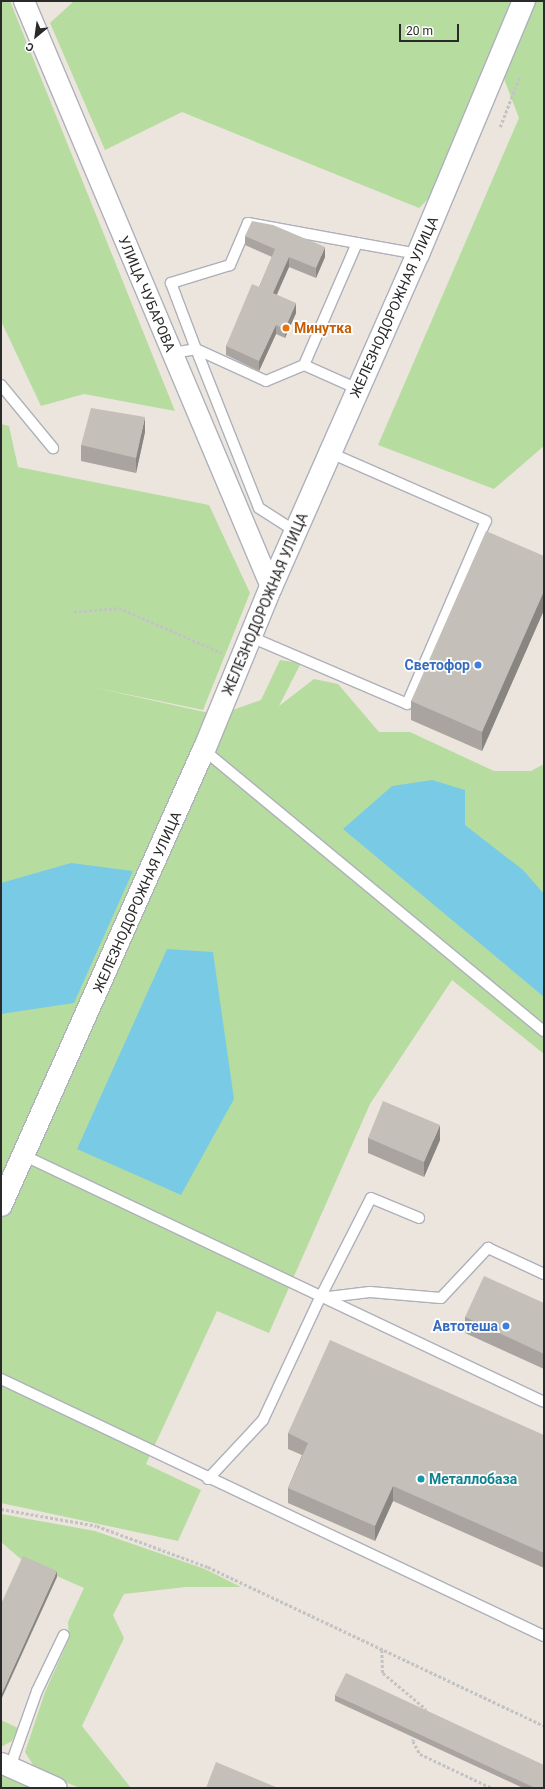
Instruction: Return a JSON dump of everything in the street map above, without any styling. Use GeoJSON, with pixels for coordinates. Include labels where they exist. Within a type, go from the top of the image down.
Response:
{"type":"FeatureCollection","features":[{"type":"Feature","properties":{"kind":"street","name":"УЛИЦА ЧУБАРОВА"},"geometry":{"type":"LineString","coordinates":[[24,1],[271,587]]}},
{"type":"Feature","properties":{"kind":"street","name":"ЖЕЛЕЗНОДОРОЖНАЯ УЛИЦА"},"geometry":{"type":"LineString","coordinates":[[1,1204],[25,1156],[204,750],[271,587],[418,254],[524,1]]}},
{"type":"Feature","properties":{"kind":"street"},"geometry":{"type":"LineString","coordinates":[[6,1765],[57,1788]]}},
{"type":"Feature","properties":{"kind":"lane"},"geometry":{"type":"LineString","coordinates":[[295,532],[259,508],[171,283],[230,265],[248,223],[418,254]]}},
{"type":"Feature","properties":{"kind":"lane"},"geometry":{"type":"LineString","coordinates":[[172,353],[196,349],[266,381],[304,365],[357,243]]}},
{"type":"Feature","properties":{"kind":"lane"},"geometry":{"type":"LineString","coordinates":[[304,365],[358,389]]}},
{"type":"Feature","properties":{"kind":"lane"},"geometry":{"type":"LineString","coordinates":[[1,385],[53,448]]}},
{"type":"Feature","properties":{"kind":"lane"},"geometry":{"type":"LineString","coordinates":[[251,636],[407,704],[483,528],[486,521],[330,453]]}},
{"type":"Feature","properties":{"kind":"lane"},"geometry":{"type":"LineString","coordinates":[[204,750],[544,1031]]}},
{"type":"Feature","properties":{"kind":"lane"},"geometry":{"type":"LineString","coordinates":[[25,1156],[320,1298],[544,1402]]}},
{"type":"Feature","properties":{"kind":"lane"},"geometry":{"type":"LineString","coordinates":[[208,1479],[263,1420],[320,1298],[371,1198],[419,1218]]}},
{"type":"Feature","properties":{"kind":"lane"},"geometry":{"type":"LineString","coordinates":[[320,1298],[370,1292],[440,1298],[488,1248],[544,1274]]}},
{"type":"Feature","properties":{"kind":"lane"},"geometry":{"type":"LineString","coordinates":[[1,1379],[208,1479],[544,1636]]}},
{"type":"Feature","properties":{"kind":"lane"},"geometry":{"type":"LineString","coordinates":[[6,1765],[37,1691],[64,1635]]}},
{"type":"Feature","properties":{"kind":"path"},"geometry":{"type":"LineString","coordinates":[[500,127],[519,78]]}},
{"type":"Feature","properties":{"kind":"path"},"geometry":{"type":"LineString","coordinates":[[74,612],[119,608],[241,661]]}},
{"type":"Feature","properties":{"kind":"path"},"geometry":{"type":"LineString","coordinates":[[1,1509],[97,1526],[208,1567],[544,1726]]}},
{"type":"Feature","properties":{"kind":"path"},"geometry":{"type":"LineString","coordinates":[[382,1650],[383,1673],[426,1709],[423,1715]]}},
{"type":"Feature","properties":{"kind":"path"},"geometry":{"type":"LineString","coordinates":[[418,1728],[413,1741],[420,1754],[492,1788]]}},
{"type":"Feature","properties":{"kind":"green space"},"geometry":{"type":"Polygon","coordinates":[[[1,1],[10,1],[175,411],[84,394],[41,406],[1,321],[1,1]]]}},
{"type":"Feature","properties":{"kind":"green space"},"geometry":{"type":"Polygon","coordinates":[[[74,1],[514,1],[431,196],[419,208],[182,112],[105,150],[50,23],[74,1]]]}},
{"type":"Feature","properties":{"kind":"green space"},"geometry":{"type":"Polygon","coordinates":[[[534,1],[544,1],[544,446],[494,489],[378,445],[519,118],[503,76],[534,1]]]}},
{"type":"Feature","properties":{"kind":"green space"},"geometry":{"type":"Polygon","coordinates":[[[1,424],[9,426],[18,467],[209,505],[250,593],[203,710],[92,687],[218,715],[261,700],[280,660],[301,663],[279,706],[314,679],[338,684],[379,732],[410,732],[494,771],[531,771],[544,764],[544,1054],[452,980],[370,1104],[269,1333],[217,1311],[146,1464],[201,1490],[178,1541],[1,1503],[1,424]]]}},
{"type":"Feature","properties":{"kind":"green space"},"geometry":{"type":"Polygon","coordinates":[[[1,1514],[95,1531],[205,1569],[241,1587],[186,1587],[124,1594],[113,1615],[124,1638],[82,1726],[131,1788],[80,1788],[47,1775],[33,1765],[25,1752],[45,1692],[69,1639],[68,1622],[84,1588],[23,1561],[1,1542],[1,1514]]]}},
{"type":"Feature","properties":{"kind":"green space"},"geometry":{"type":"Polygon","coordinates":[[[1,1720],[18,1728],[12,1741],[1,1747],[1,1720]]]}},
{"type":"Feature","properties":{"kind":"green space"},"geometry":{"type":"Polygon","coordinates":[[[1,1772],[39,1788],[1,1788],[1,1772]]]}},
{"type":"Feature","properties":{"kind":"water"},"geometry":{"type":"Polygon","coordinates":[[[432,780],[465,790],[465,825],[523,870],[544,894],[544,997],[343,829],[392,786],[432,780]]]}},
{"type":"Feature","properties":{"kind":"water"},"geometry":{"type":"Polygon","coordinates":[[[71,863],[133,871],[74,1003],[1,1014],[1,883],[71,863]]]}},
{"type":"Feature","properties":{"kind":"water"},"geometry":{"type":"Polygon","coordinates":[[[167,949],[213,952],[234,1099],[181,1195],[77,1149],[167,949]]]}},
{"type":"Feature","properties":{"kind":"building"},"geometry":{"type":"Polygon","coordinates":[[[252,221],[273,225],[325,247],[316,268],[289,257],[273,293],[296,303],[285,329],[276,325],[259,361],[226,346],[252,284],[259,287],[275,249],[245,236],[252,221]]]}},
{"type":"Feature","properties":{"kind":"building"},"geometry":{"type":"Polygon","coordinates":[[[91,408],[145,417],[136,458],[81,445],[91,408]]]}},
{"type":"Feature","properties":{"kind":"building","name":"Светофор"},"geometry":{"type":"Polygon","coordinates":[[[486,531],[544,556],[544,591],[482,732],[411,701],[486,531]]]}},
{"type":"Feature","properties":{"kind":"building"},"geometry":{"type":"Polygon","coordinates":[[[383,1101],[440,1125],[424,1162],[368,1138],[383,1101]]]}},
{"type":"Feature","properties":{"kind":"building","name":"Автотеша"},"geometry":{"type":"Polygon","coordinates":[[[484,1276],[544,1303],[544,1354],[465,1317],[484,1276]]]}},
{"type":"Feature","properties":{"kind":"building","name":"Металлобаза"},"geometry":{"type":"Polygon","coordinates":[[[330,1340],[544,1435],[544,1553],[393,1486],[375,1526],[288,1488],[308,1443],[288,1433],[330,1340]]]}},
{"type":"Feature","properties":{"kind":"building"},"geometry":{"type":"Polygon","coordinates":[[[23,1556],[57,1571],[1,1695],[1,1604],[23,1556]]]}},
{"type":"Feature","properties":{"kind":"building"},"geometry":{"type":"Polygon","coordinates":[[[346,1673],[544,1765],[544,1788],[535,1788],[335,1695],[346,1673]]]}},
{"type":"Feature","properties":{"kind":"building"},"geometry":{"type":"Polygon","coordinates":[[[216,1762],[278,1788],[206,1788],[216,1762]]]}},
{"type":"Feature","properties":{"kind":"place","name":"Минутка"},"geometry":{"type":"Point","coordinates":[286,328]}},
{"type":"Feature","properties":{"kind":"place","name":"Светофор"},"geometry":{"type":"Point","coordinates":[478,665]}},
{"type":"Feature","properties":{"kind":"place","name":"Автотеша"},"geometry":{"type":"Point","coordinates":[506,1326]}},
{"type":"Feature","properties":{"kind":"place","name":"Металлобаза"},"geometry":{"type":"Point","coordinates":[421,1479]}}]}
